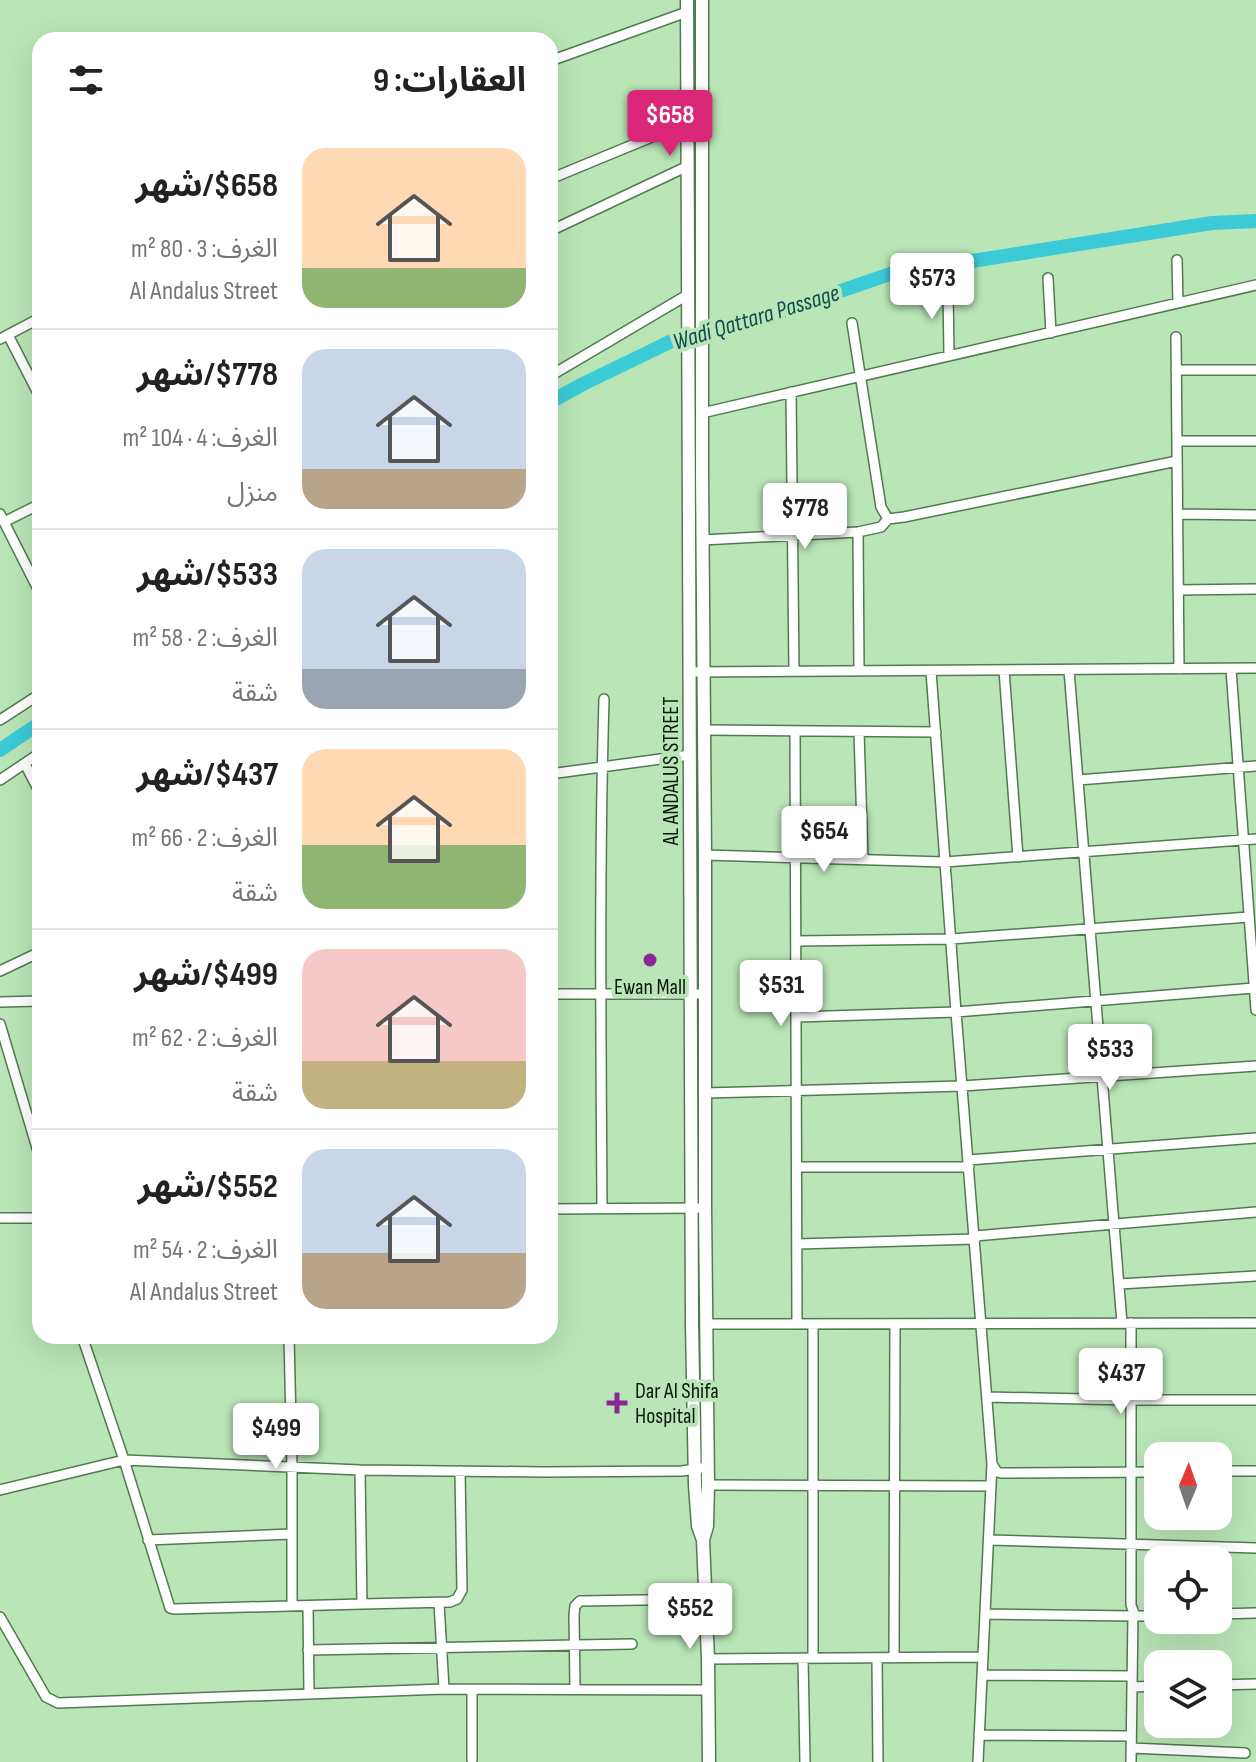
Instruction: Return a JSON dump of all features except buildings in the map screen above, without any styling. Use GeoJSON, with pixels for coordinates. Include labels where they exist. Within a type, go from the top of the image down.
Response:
{"type":"FeatureCollection","features":[{"type":"Feature","properties":{"kind":"main road","name":"AL ANDALUS STREET"},"geometry":{"type":"LineString","coordinates":[[702,0],[695,316],[702,413],[702,540],[690,755],[698,994],[701,1468],[708,1485],[707,1526],[703,1540],[709,1762]]}},
{"type":"Feature","properties":{"kind":"main road","name":"AL ANDALUS STREET"},"geometry":{"type":"LineString","coordinates":[[687,6],[689,294],[695,316]]}},
{"type":"Feature","properties":{"kind":"main road","name":"AL ANDALUS STREET"},"geometry":{"type":"LineString","coordinates":[[696,344],[688,464],[697,672],[704,730],[705,855],[698,994],[705,1093],[698,1208],[706,1324],[698,1526],[703,1540]]}},
{"type":"Feature","properties":{"kind":"street"},"geometry":{"type":"LineString","coordinates":[[558,58],[687,6]]}},
{"type":"Feature","properties":{"kind":"street"},"geometry":{"type":"LineString","coordinates":[[558,176],[688,122]]}},
{"type":"Feature","properties":{"kind":"street"},"geometry":{"type":"LineString","coordinates":[[558,227],[688,166]]}},
{"type":"Feature","properties":{"kind":"street"},"geometry":{"type":"LineString","coordinates":[[1177,260],[1178,303]]}},
{"type":"Feature","properties":{"kind":"street"},"geometry":{"type":"LineString","coordinates":[[1048,278],[1051,333]]}},
{"type":"Feature","properties":{"kind":"street"},"geometry":{"type":"LineString","coordinates":[[702,413],[1256,285]]}},
{"type":"Feature","properties":{"kind":"street"},"geometry":{"type":"LineString","coordinates":[[948,287],[949,356]]}},
{"type":"Feature","properties":{"kind":"street"},"geometry":{"type":"LineString","coordinates":[[558,371],[689,294]]}},
{"type":"Feature","properties":{"kind":"street"},"geometry":{"type":"LineString","coordinates":[[32,322],[4,337],[32,384]]}},
{"type":"Feature","properties":{"kind":"street"},"geometry":{"type":"LineString","coordinates":[[852,323],[881,507],[888,519]]}},
{"type":"Feature","properties":{"kind":"street"},"geometry":{"type":"LineString","coordinates":[[1176,337],[1179,669]]}},
{"type":"Feature","properties":{"kind":"street"},"geometry":{"type":"LineString","coordinates":[[1176,370],[1256,370]]}},
{"type":"Feature","properties":{"kind":"street"},"geometry":{"type":"LineString","coordinates":[[791,392],[794,671]]}},
{"type":"Feature","properties":{"kind":"street"},"geometry":{"type":"LineString","coordinates":[[1177,441],[1256,441]]}},
{"type":"Feature","properties":{"kind":"street"},"geometry":{"type":"LineString","coordinates":[[702,540],[858,532],[881,527],[888,519],[1177,461]]}},
{"type":"Feature","properties":{"kind":"street"},"geometry":{"type":"LineString","coordinates":[[32,507],[2,518],[32,577]]}},
{"type":"Feature","properties":{"kind":"street"},"geometry":{"type":"LineString","coordinates":[[1178,514],[1256,515]]}},
{"type":"Feature","properties":{"kind":"street"},"geometry":{"type":"LineString","coordinates":[[858,532],[859,671]]}},
{"type":"Feature","properties":{"kind":"street"},"geometry":{"type":"LineString","coordinates":[[1178,590],[1256,589]]}},
{"type":"Feature","properties":{"kind":"street"},"geometry":{"type":"LineString","coordinates":[[697,672],[1256,668]]}},
{"type":"Feature","properties":{"kind":"street"},"geometry":{"type":"LineString","coordinates":[[1231,669],[1256,1010]]}},
{"type":"Feature","properties":{"kind":"street"},"geometry":{"type":"LineString","coordinates":[[1004,670],[1018,857]]}},
{"type":"Feature","properties":{"kind":"street"},"geometry":{"type":"LineString","coordinates":[[1069,670],[1107,1149],[1119,1284],[1127,1323],[1132,1400],[1131,1605],[1134,1615],[1131,1762]]}},
{"type":"Feature","properties":{"kind":"street"},"geometry":{"type":"LineString","coordinates":[[931,671],[992,1464],[978,1762]]}},
{"type":"Feature","properties":{"kind":"street"},"geometry":{"type":"LineString","coordinates":[[0,720],[32,699]]}},
{"type":"Feature","properties":{"kind":"street"},"geometry":{"type":"LineString","coordinates":[[602,1208],[604,699]]}},
{"type":"Feature","properties":{"kind":"street"},"geometry":{"type":"LineString","coordinates":[[704,730],[936,732]]}},
{"type":"Feature","properties":{"kind":"street"},"geometry":{"type":"LineString","coordinates":[[795,731],[797,1324]]}},
{"type":"Feature","properties":{"kind":"street"},"geometry":{"type":"LineString","coordinates":[[859,732],[863,859]]}},
{"type":"Feature","properties":{"kind":"street"},"geometry":{"type":"LineString","coordinates":[[558,773],[690,755]]}},
{"type":"Feature","properties":{"kind":"street"},"geometry":{"type":"LineString","coordinates":[[0,780],[32,759]]}},
{"type":"Feature","properties":{"kind":"street"},"geometry":{"type":"LineString","coordinates":[[25,764],[32,778]]}},
{"type":"Feature","properties":{"kind":"street"},"geometry":{"type":"LineString","coordinates":[[1078,780],[1256,766]]}},
{"type":"Feature","properties":{"kind":"street"},"geometry":{"type":"LineString","coordinates":[[705,855],[945,862],[1256,839]]}},
{"type":"Feature","properties":{"kind":"street"},"geometry":{"type":"LineString","coordinates":[[796,941],[951,939],[1249,917]]}},
{"type":"Feature","properties":{"kind":"street"},"geometry":{"type":"LineString","coordinates":[[0,971],[32,956]]}},
{"type":"Feature","properties":{"kind":"street"},"geometry":{"type":"LineString","coordinates":[[797,1017],[956,1012],[1255,987]]}},
{"type":"Feature","properties":{"kind":"street"},"geometry":{"type":"LineString","coordinates":[[558,994],[698,994]]}},
{"type":"Feature","properties":{"kind":"street"},"geometry":{"type":"LineString","coordinates":[[0,1002],[32,1001]]}},
{"type":"Feature","properties":{"kind":"street"},"geometry":{"type":"LineString","coordinates":[[0,1024],[32,1131]]}},
{"type":"Feature","properties":{"kind":"street"},"geometry":{"type":"LineString","coordinates":[[705,1093],[962,1086],[1256,1066]]}},
{"type":"Feature","properties":{"kind":"street"},"geometry":{"type":"LineString","coordinates":[[797,1167],[969,1164],[1107,1149],[1256,1138]]}},
{"type":"Feature","properties":{"kind":"street"},"geometry":{"type":"LineString","coordinates":[[558,1209],[698,1208]]}},
{"type":"Feature","properties":{"kind":"street"},"geometry":{"type":"LineString","coordinates":[[797,1244],[975,1238],[1256,1212]]}},
{"type":"Feature","properties":{"kind":"street"},"geometry":{"type":"LineString","coordinates":[[0,1218],[32,1218]]}},
{"type":"Feature","properties":{"kind":"street"},"geometry":{"type":"LineString","coordinates":[[1119,1284],[1256,1276]]}},
{"type":"Feature","properties":{"kind":"street"},"geometry":{"type":"LineString","coordinates":[[706,1324],[1256,1323]]}},
{"type":"Feature","properties":{"kind":"street"},"geometry":{"type":"LineString","coordinates":[[805,1762],[813,1485],[813,1324]]}},
{"type":"Feature","properties":{"kind":"street"},"geometry":{"type":"LineString","coordinates":[[894,1658],[895,1324]]}},
{"type":"Feature","properties":{"kind":"street"},"geometry":{"type":"LineString","coordinates":[[85,1344],[170,1608],[439,1603],[457,1599],[462,1590],[460,1471]]}},
{"type":"Feature","properties":{"kind":"street"},"geometry":{"type":"LineString","coordinates":[[289,1344],[292,1606]]}},
{"type":"Feature","properties":{"kind":"street"},"geometry":{"type":"LineString","coordinates":[[987,1397],[1256,1400]]}},
{"type":"Feature","properties":{"kind":"street"},"geometry":{"type":"LineString","coordinates":[[0,1490],[124,1460],[360,1470],[574,1472],[701,1468]]}},
{"type":"Feature","properties":{"kind":"street"},"geometry":{"type":"LineString","coordinates":[[992,1464],[1001,1473],[1144,1472]]}},
{"type":"Feature","properties":{"kind":"street"},"geometry":{"type":"LineString","coordinates":[[360,1470],[362,1604]]}},
{"type":"Feature","properties":{"kind":"street"},"geometry":{"type":"LineString","coordinates":[[1232,1471],[1256,1471]]}},
{"type":"Feature","properties":{"kind":"street"},"geometry":{"type":"LineString","coordinates":[[708,1485],[991,1486]]}},
{"type":"Feature","properties":{"kind":"street"},"geometry":{"type":"LineString","coordinates":[[148,1540],[292,1534]]}},
{"type":"Feature","properties":{"kind":"street"},"geometry":{"type":"LineString","coordinates":[[989,1540],[1256,1548]]}},
{"type":"Feature","properties":{"kind":"street"},"geometry":{"type":"LineString","coordinates":[[575,1689],[575,1606],[580,1601],[704,1599]]}},
{"type":"Feature","properties":{"kind":"street"},"geometry":{"type":"LineString","coordinates":[[439,1603],[444,1689]]}},
{"type":"Feature","properties":{"kind":"street"},"geometry":{"type":"LineString","coordinates":[[308,1606],[309,1694]]}},
{"type":"Feature","properties":{"kind":"street"},"geometry":{"type":"LineString","coordinates":[[1232,1614],[1256,1613]]}},
{"type":"Feature","properties":{"kind":"street"},"geometry":{"type":"LineString","coordinates":[[985,1614],[1144,1615]]}},
{"type":"Feature","properties":{"kind":"street"},"geometry":{"type":"LineString","coordinates":[[0,1617],[46,1697],[58,1703],[444,1689],[709,1690]]}},
{"type":"Feature","properties":{"kind":"street"},"geometry":{"type":"LineString","coordinates":[[308,1650],[632,1644]]}},
{"type":"Feature","properties":{"kind":"street"},"geometry":{"type":"LineString","coordinates":[[708,1659],[983,1657]]}},
{"type":"Feature","properties":{"kind":"street"},"geometry":{"type":"LineString","coordinates":[[877,1658],[878,1762]]}},
{"type":"Feature","properties":{"kind":"street"},"geometry":{"type":"LineString","coordinates":[[982,1675],[1132,1676]]}},
{"type":"Feature","properties":{"kind":"street"},"geometry":{"type":"LineString","coordinates":[[1232,1685],[1256,1684]]}},
{"type":"Feature","properties":{"kind":"street"},"geometry":{"type":"LineString","coordinates":[[1132,1687],[1144,1687]]}},
{"type":"Feature","properties":{"kind":"street"},"geometry":{"type":"LineString","coordinates":[[472,1689],[472,1760]]}},
{"type":"Feature","properties":{"kind":"street"},"geometry":{"type":"LineString","coordinates":[[979,1735],[1131,1736]]}},
{"type":"Feature","properties":{"kind":"street"},"geometry":{"type":"LineString","coordinates":[[1131,1748],[1209,1751],[1242,1756]]}},
{"type":"Feature","properties":{"kind":"street"},"geometry":{"type":"LineString","coordinates":[[1201,1762],[1209,1751]]}},
{"type":"Feature","properties":{"kind":"waterway","name":"Wadi Qattara Passage"},"geometry":{"type":"LineString","coordinates":[[558,398],[682,336],[751,322],[890,274],[1212,223],[1256,221]]}},
{"type":"Feature","properties":{"kind":"waterway","name":"Wadi Qattara Passage"},"geometry":{"type":"LineString","coordinates":[[0,750],[32,728]]}},
{"type":"Feature","properties":{"kind":"place","name":"Ewan Mall"},"geometry":{"type":"Point","coordinates":[650,960]}},
{"type":"Feature","properties":{"kind":"place","name":"Dar Al Shifa Hospital"},"geometry":{"type":"Point","coordinates":[617,1403]}}]}
